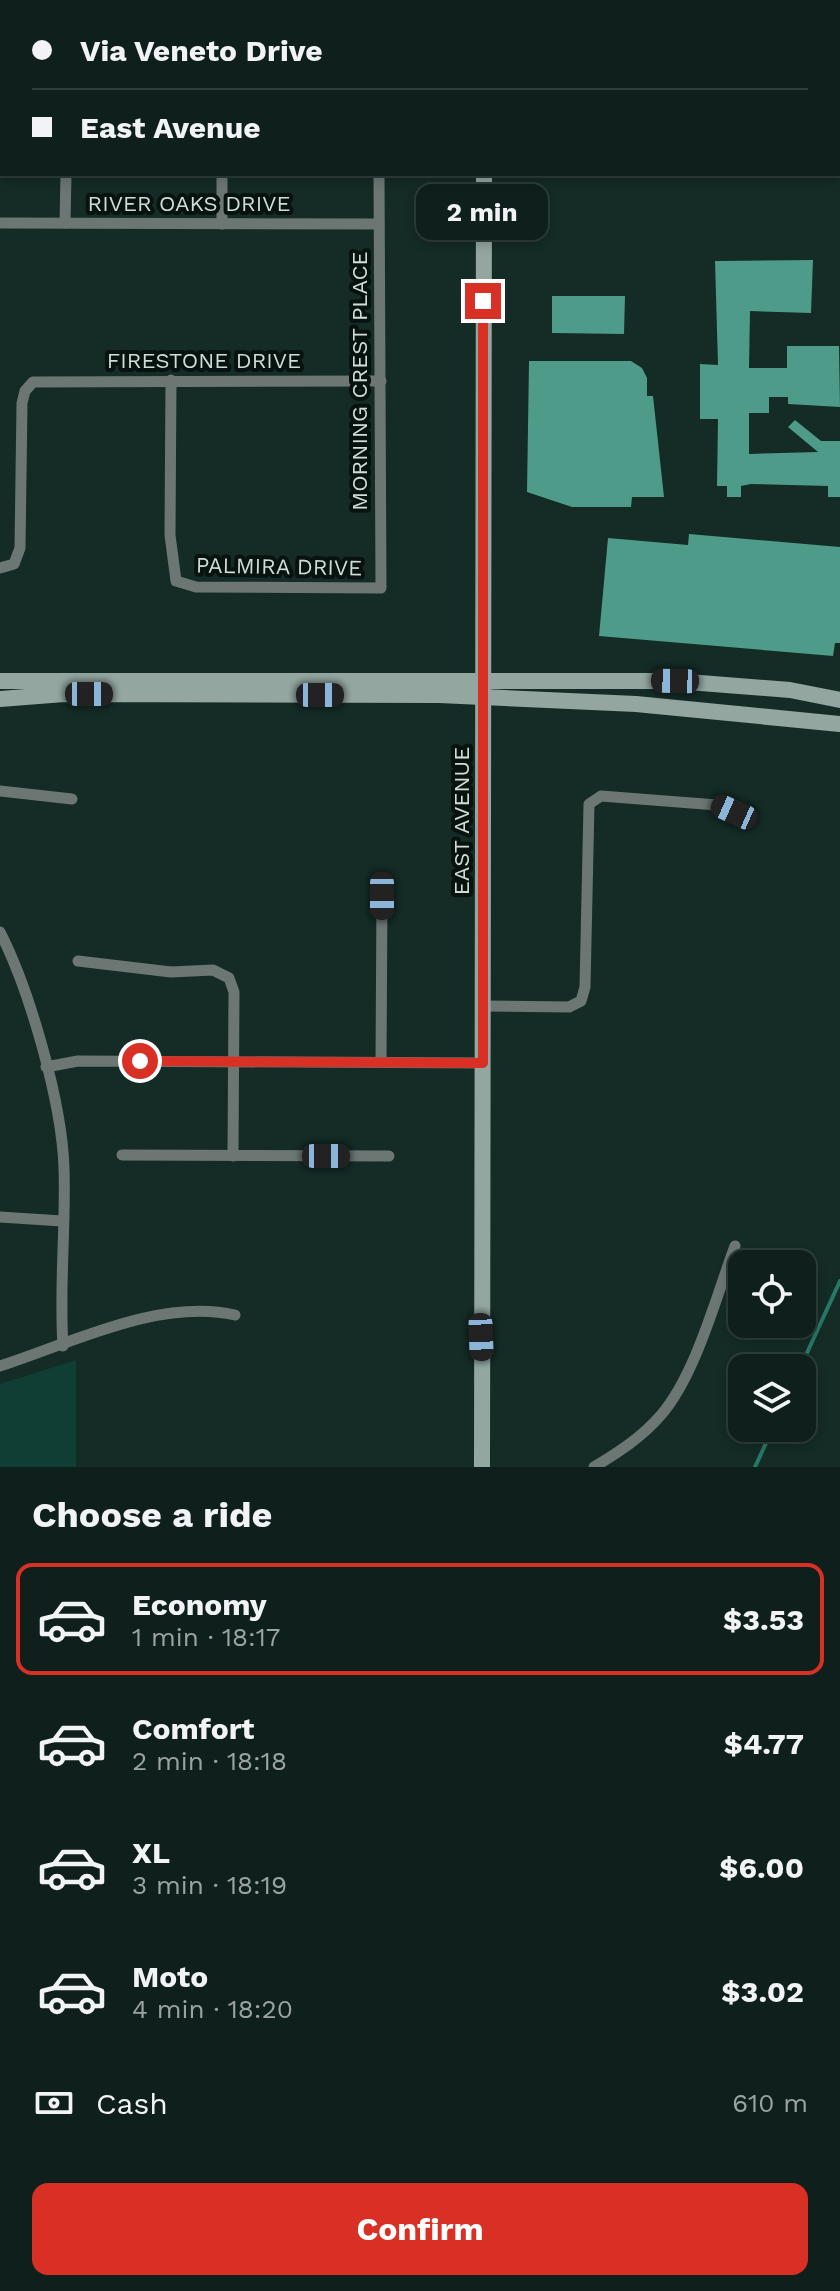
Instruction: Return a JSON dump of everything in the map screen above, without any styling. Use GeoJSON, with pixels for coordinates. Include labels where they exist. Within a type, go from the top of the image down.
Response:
{"type":"FeatureCollection","features":[{"type":"Feature","properties":{"kind":"main road","name":"EAST AVENUE"},"geometry":{"type":"LineString","coordinates":[[482,1467],[484,176]]}},
{"type":"Feature","properties":{"kind":"main road"},"geometry":{"type":"LineString","coordinates":[[0,681],[482,689],[840,724]]}},
{"type":"Feature","properties":{"kind":"main road"},"geometry":{"type":"LineString","coordinates":[[0,699],[64,694],[482,689],[675,681],[790,690],[840,700]]}},
{"type":"Feature","properties":{"kind":"street"},"geometry":{"type":"LineString","coordinates":[[65,223],[66,176]]}},
{"type":"Feature","properties":{"kind":"street"},"geometry":{"type":"LineString","coordinates":[[222,176],[222,224]]}},
{"type":"Feature","properties":{"kind":"street","name":"MORNING CREST PLACE"},"geometry":{"type":"LineString","coordinates":[[379,176],[381,588]]}},
{"type":"Feature","properties":{"kind":"street","name":"RIVER OAKS DRIVE"},"geometry":{"type":"LineString","coordinates":[[0,223],[379,224]]}},
{"type":"Feature","properties":{"kind":"street","name":"FIRESTONE DRIVE"},"geometry":{"type":"LineString","coordinates":[[0,568],[14,564],[20,548],[22,403],[28,386],[40,380],[381,381]]}},
{"type":"Feature","properties":{"kind":"street","name":"PALMIRA DRIVE"},"geometry":{"type":"LineString","coordinates":[[171,380],[171,555],[176,581],[196,587],[381,588]]}},
{"type":"Feature","properties":{"kind":"street"},"geometry":{"type":"LineString","coordinates":[[0,791],[72,799]]}},
{"type":"Feature","properties":{"kind":"street"},"geometry":{"type":"LineString","coordinates":[[483,1006],[569,1007],[581,1001],[585,987],[589,804],[601,796],[717,805],[750,820]]}},
{"type":"Feature","properties":{"kind":"street"},"geometry":{"type":"LineString","coordinates":[[381,1062],[382,896]]}},
{"type":"Feature","properties":{"kind":"street"},"geometry":{"type":"LineString","coordinates":[[0,932],[34,1020],[62,1145],[59,1288],[63,1346]]}},
{"type":"Feature","properties":{"kind":"street"},"geometry":{"type":"LineString","coordinates":[[78,961],[156,971],[213,970],[225,974],[234,992],[233,1156]]}},
{"type":"Feature","properties":{"kind":"street"},"geometry":{"type":"LineString","coordinates":[[46,1067],[78,1061],[483,1063]]}},
{"type":"Feature","properties":{"kind":"street"},"geometry":{"type":"LineString","coordinates":[[122,1155],[389,1156]]}},
{"type":"Feature","properties":{"kind":"street"},"geometry":{"type":"LineString","coordinates":[[0,1217],[62,1221]]}},
{"type":"Feature","properties":{"kind":"street"},"geometry":{"type":"LineString","coordinates":[[594,1467],[634,1442],[663,1413],[688,1369],[735,1246]]}},
{"type":"Feature","properties":{"kind":"street"},"geometry":{"type":"LineString","coordinates":[[0,1366],[172,1311],[211,1310],[235,1315]]}},
{"type":"Feature","properties":{"kind":"green space"},"geometry":{"type":"Polygon","coordinates":[[[76,1360],[76,1467],[0,1467],[0,1384],[76,1360]]]}},
{"type":"Feature","properties":{"kind":"building"},"geometry":{"type":"Polygon","coordinates":[[[813,260],[811,313],[750,311],[749,368],[787,368],[787,346],[839,346],[840,407],[788,404],[788,397],[769,397],[769,413],[749,413],[749,454],[818,452],[788,427],[795,420],[821,441],[840,441],[840,497],[828,497],[828,486],[751,484],[741,486],[741,497],[727,497],[727,486],[717,486],[718,419],[700,419],[700,364],[718,365],[715,261],[813,260]]]}},
{"type":"Feature","properties":{"kind":"building"},"geometry":{"type":"Polygon","coordinates":[[[552,296],[625,296],[624,334],[552,333],[552,296]]]}},
{"type":"Feature","properties":{"kind":"building"},"geometry":{"type":"Polygon","coordinates":[[[529,361],[631,361],[642,368],[647,378],[647,396],[653,396],[664,497],[632,497],[631,507],[572,507],[527,492],[529,361]]]}},
{"type":"Feature","properties":{"kind":"building"},"geometry":{"type":"Polygon","coordinates":[[[689,534],[840,547],[840,643],[835,643],[833,656],[599,636],[608,538],[688,545],[689,534]]]}},
{"type":"Feature","properties":{"kind":"waterway"},"geometry":{"type":"LineString","coordinates":[[806,1354],[840,1281]]}},
{"type":"Feature","properties":{"kind":"waterway"},"geometry":{"type":"LineString","coordinates":[[755,1467],[767,1442]]}},
{"type":"Feature","properties":{"kind":"route"},"geometry":{"type":"LineString","coordinates":[[140,1061],[483,1063],[483,301]]}}]}
